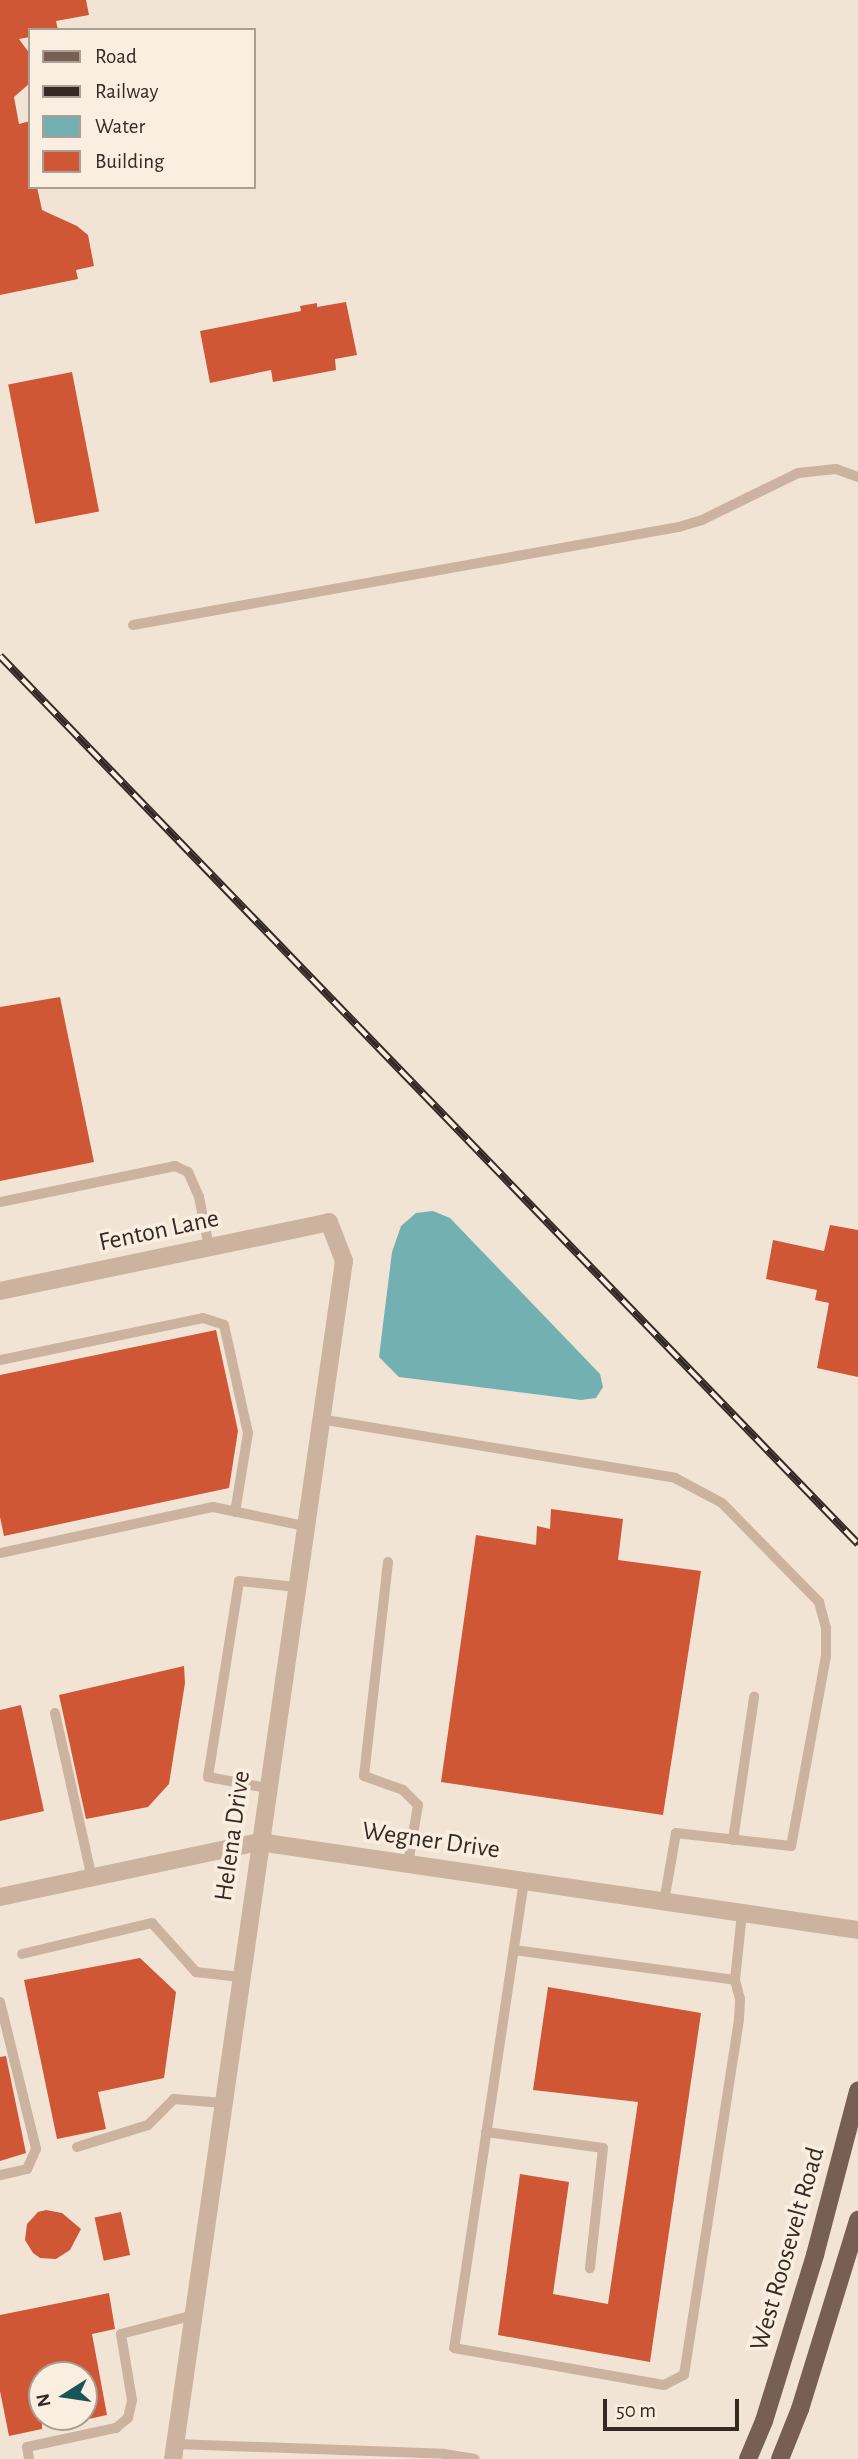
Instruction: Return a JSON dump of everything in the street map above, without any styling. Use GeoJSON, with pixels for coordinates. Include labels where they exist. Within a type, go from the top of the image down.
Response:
{"type":"FeatureCollection","features":[{"type":"Feature","properties":{"kind":"main road","name":"West Roosevelt Road"},"geometry":{"type":"LineString","coordinates":[[748,2459],[764,2421],[815,2255],[858,2091]]}},
{"type":"Feature","properties":{"kind":"main road"},"geometry":{"type":"LineString","coordinates":[[780,2459],[852,2269],[858,2220]]}},
{"type":"Feature","properties":{"kind":"street","name":"Fenton Lane"},"geometry":{"type":"LineString","coordinates":[[0,1291],[329,1222]]}},
{"type":"Feature","properties":{"kind":"street","name":"Helena Drive"},"geometry":{"type":"LineString","coordinates":[[175,2451],[259,1842],[344,1261],[329,1222]]}},
{"type":"Feature","properties":{"kind":"street","name":"Wegner Drive"},"geometry":{"type":"LineString","coordinates":[[0,1897],[259,1842],[858,1930]]}},
{"type":"Feature","properties":{"kind":"lane"},"geometry":{"type":"LineString","coordinates":[[134,625],[680,527],[702,520],[798,473],[836,468],[858,477]]}},
{"type":"Feature","properties":{"kind":"lane"},"geometry":{"type":"LineString","coordinates":[[0,1202],[176,1166],[188,1172],[199,1197],[209,1247]]}},
{"type":"Feature","properties":{"kind":"lane"},"geometry":{"type":"LineString","coordinates":[[0,1360],[203,1318],[225,1325],[248,1433],[235,1512]]}},
{"type":"Feature","properties":{"kind":"lane"},"geometry":{"type":"LineString","coordinates":[[320,1419],[675,1478],[722,1503],[820,1602],[826,1628],[826,1656],[790,1846],[676,1833],[664,1902]]}},
{"type":"Feature","properties":{"kind":"lane"},"geometry":{"type":"LineString","coordinates":[[0,1553],[214,1507],[305,1526]]}},
{"type":"Feature","properties":{"kind":"lane"},"geometry":{"type":"LineString","coordinates":[[388,1562],[364,1776],[403,1790],[418,1805],[408,1864]]}},
{"type":"Feature","properties":{"kind":"lane"},"geometry":{"type":"LineString","coordinates":[[267,1788],[208,1777],[239,1581],[296,1587]]}},
{"type":"Feature","properties":{"kind":"lane"},"geometry":{"type":"LineString","coordinates":[[733,1840],[754,1697]]}},
{"type":"Feature","properties":{"kind":"lane"},"geometry":{"type":"LineString","coordinates":[[55,1713],[92,1878]]}},
{"type":"Feature","properties":{"kind":"lane"},"geometry":{"type":"LineString","coordinates":[[524,1881],[454,2348],[664,2385],[684,2375],[738,2019],[740,1999],[735,1980],[742,1913]]}},
{"type":"Feature","properties":{"kind":"lane"},"geometry":{"type":"LineString","coordinates":[[22,1954],[152,1923],[196,1972],[240,1977]]}},
{"type":"Feature","properties":{"kind":"lane"},"geometry":{"type":"LineString","coordinates":[[514,1950],[735,1980]]}},
{"type":"Feature","properties":{"kind":"lane"},"geometry":{"type":"LineString","coordinates":[[0,2002],[36,2149],[27,2169],[0,2175]]}},
{"type":"Feature","properties":{"kind":"lane"},"geometry":{"type":"LineString","coordinates":[[76,2147],[148,2125],[174,2099],[223,2103]]}},
{"type":"Feature","properties":{"kind":"lane"},"geometry":{"type":"LineString","coordinates":[[486,2132],[603,2148],[590,2268]]}},
{"type":"Feature","properties":{"kind":"lane"},"geometry":{"type":"LineString","coordinates":[[29,2459],[27,2447],[116,2428],[128,2418],[132,2400],[121,2334],[194,2315]]}},
{"type":"Feature","properties":{"kind":"lane"},"geometry":{"type":"LineString","coordinates":[[175,2451],[444,2454],[475,2459]]}},
{"type":"Feature","properties":{"kind":"water"},"geometry":{"type":"Polygon","coordinates":[[[433,1211],[450,1218],[600,1374],[603,1387],[596,1398],[581,1400],[399,1377],[379,1357],[392,1252],[401,1226],[416,1213],[433,1211]]]}},
{"type":"Feature","properties":{"kind":"building"},"geometry":{"type":"Polygon","coordinates":[[[0,0],[86,0],[89,15],[56,21],[58,28],[28,28],[28,37],[19,39],[28,51],[28,85],[14,97],[19,124],[28,122],[28,189],[37,189],[42,210],[77,226],[88,235],[94,266],[76,270],[78,279],[0,295],[0,0]]]}},
{"type":"Feature","properties":{"kind":"building"},"geometry":{"type":"Polygon","coordinates":[[[346,302],[357,355],[335,359],[336,370],[273,382],[271,370],[210,383],[200,331],[301,311],[300,306],[317,303],[317,307],[346,302]]]}},
{"type":"Feature","properties":{"kind":"building"},"geometry":{"type":"Polygon","coordinates":[[[72,372],[99,511],[35,524],[8,384],[72,372]]]}},
{"type":"Feature","properties":{"kind":"building"},"geometry":{"type":"Polygon","coordinates":[[[60,997],[94,1162],[0,1181],[0,1007],[60,997]]]}},
{"type":"Feature","properties":{"kind":"building"},"geometry":{"type":"Polygon","coordinates":[[[830,1225],[858,1230],[858,1377],[817,1368],[829,1303],[815,1300],[817,1290],[766,1279],[773,1240],[824,1251],[830,1225]]]}},
{"type":"Feature","properties":{"kind":"building"},"geometry":{"type":"Polygon","coordinates":[[[216,1330],[238,1431],[229,1488],[4,1536],[0,1517],[0,1375],[216,1330]]]}},
{"type":"Feature","properties":{"kind":"building"},"geometry":{"type":"Polygon","coordinates":[[[551,1509],[623,1519],[618,1560],[701,1571],[663,1815],[441,1782],[476,1535],[536,1545],[537,1526],[550,1529],[551,1509]]]}},
{"type":"Feature","properties":{"kind":"building"},"geometry":{"type":"Polygon","coordinates":[[[184,1666],[185,1683],[169,1784],[148,1807],[86,1819],[59,1695],[184,1666]]]}},
{"type":"Feature","properties":{"kind":"building"},"geometry":{"type":"Polygon","coordinates":[[[21,1705],[44,1811],[0,1821],[0,1710],[21,1705]]]}},
{"type":"Feature","properties":{"kind":"building"},"geometry":{"type":"Polygon","coordinates":[[[140,1958],[176,1992],[164,2078],[98,2092],[106,2129],[57,2139],[24,1980],[140,1958]]]}},
{"type":"Feature","properties":{"kind":"building"},"geometry":{"type":"Polygon","coordinates":[[[548,1987],[701,2013],[650,2362],[498,2335],[520,2174],[569,2182],[553,2294],[608,2304],[638,2102],[533,2090],[548,1987]]]}},
{"type":"Feature","properties":{"kind":"building"},"geometry":{"type":"Polygon","coordinates":[[[6,2056],[26,2153],[0,2161],[0,2057],[6,2056]]]}},
{"type":"Feature","properties":{"kind":"building"},"geometry":{"type":"Polygon","coordinates":[[[46,2210],[62,2213],[81,2229],[70,2250],[56,2259],[40,2258],[33,2253],[25,2240],[27,2224],[38,2212],[46,2210]]]}},
{"type":"Feature","properties":{"kind":"building"},"geometry":{"type":"Polygon","coordinates":[[[121,2212],[130,2255],[104,2261],[95,2218],[121,2212]]]}},
{"type":"Feature","properties":{"kind":"building"},"geometry":{"type":"Polygon","coordinates":[[[109,2293],[115,2329],[92,2334],[97,2361],[28,2361],[28,2431],[33,2431],[9,2436],[0,2391],[0,2315],[109,2293]]]}},
{"type":"Feature","properties":{"kind":"building"},"geometry":{"type":"Polygon","coordinates":[[[98,2366],[107,2415],[98,2417],[98,2366]]]}},
{"type":"Feature","properties":{"kind":"railway"},"geometry":{"type":"LineString","coordinates":[[0,656],[858,1544]]}}]}
